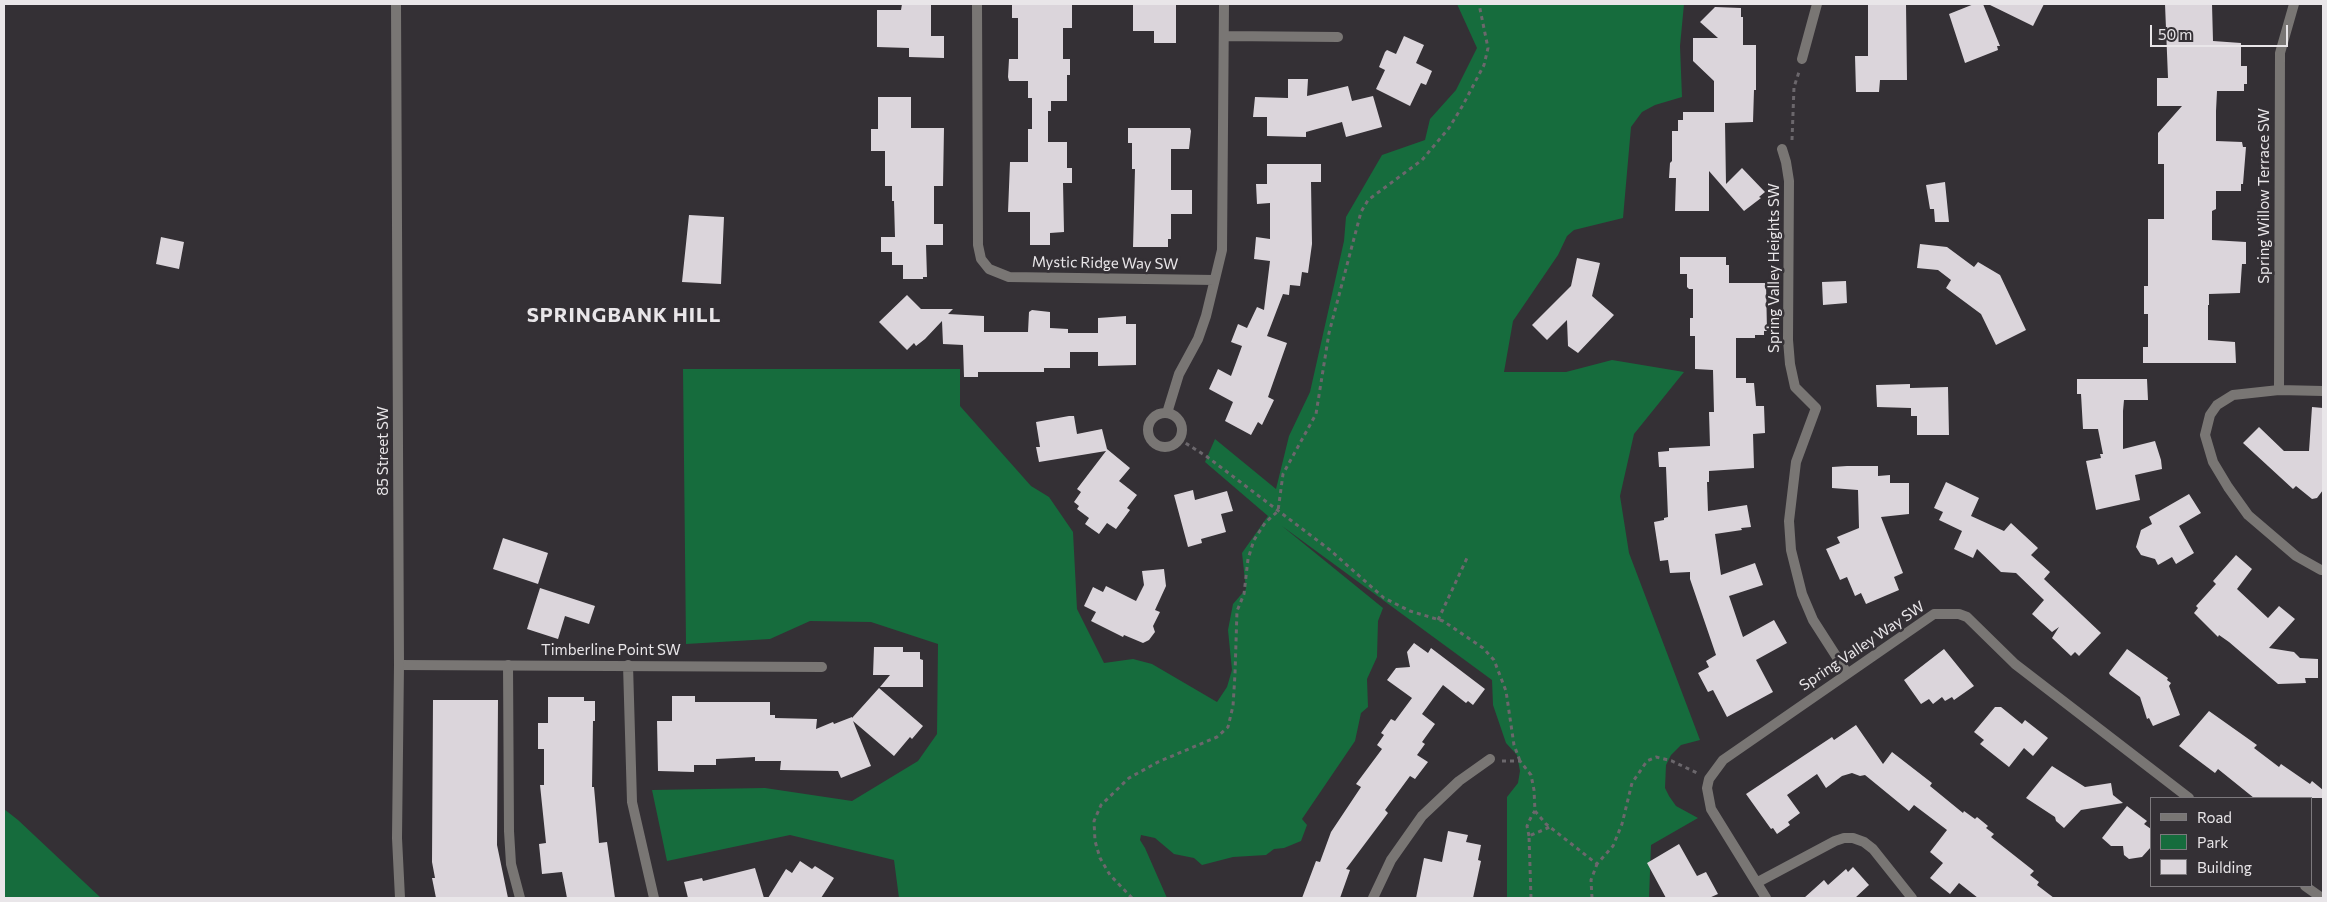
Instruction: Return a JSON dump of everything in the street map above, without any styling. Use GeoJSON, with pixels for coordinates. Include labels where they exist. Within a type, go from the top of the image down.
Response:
{"type":"FeatureCollection","features":[{"type":"Feature","properties":{"kind":"street","name":"85 Street SW"},"geometry":{"type":"LineString","coordinates":[[396,4],[399,665],[397,846],[400,898]]}},
{"type":"Feature","properties":{"kind":"street","name":"Mystic Ridge Way SW"},"geometry":{"type":"LineString","coordinates":[[977,4],[978,245],[981,259],[989,269],[1009,277],[1214,280]]}},
{"type":"Feature","properties":{"kind":"street"},"geometry":{"type":"LineString","coordinates":[[1167,413],[1179,374],[1198,339],[1206,316],[1222,250],[1224,4]]}},
{"type":"Feature","properties":{"kind":"street"},"geometry":{"type":"LineString","coordinates":[[1802,59],[1817,4]]}},
{"type":"Feature","properties":{"kind":"street","name":"Spring Willow Terrace SW"},"geometry":{"type":"LineString","coordinates":[[2279,390],[2279,62],[2294,4]]}},
{"type":"Feature","properties":{"kind":"street"},"geometry":{"type":"LineString","coordinates":[[1224,36],[1338,37]]}},
{"type":"Feature","properties":{"kind":"street","name":"Spring Valley Heights SW"},"geometry":{"type":"LineString","coordinates":[[1782,149],[1789,181],[1788,340],[1790,364],[1796,387],[1816,408],[1796,462],[1791,499],[1791,550],[1802,594],[1813,620],[1848,673]]}},
{"type":"Feature","properties":{"kind":"street"},"geometry":{"type":"LineString","coordinates":[[2321,570],[2296,556],[2248,515],[2228,487],[2208,449],[2205,435],[2210,415],[2217,405],[2233,395],[2279,390],[2323,391]]}},
{"type":"Feature","properties":{"kind":"street"},"geometry":{"type":"LineString","coordinates":[[1167,413],[1177,418],[1182,434],[1179,439],[1176,444],[1166,447],[1155,444],[1148,430],[1152,420],[1156,416],[1167,413]]}},
{"type":"Feature","properties":{"kind":"street","name":"Spring Valley Way SW"},"geometry":{"type":"LineString","coordinates":[[1709,779],[1722,760],[1934,614],[1959,614],[1976,624],[2022,669],[2188,797]]}},
{"type":"Feature","properties":{"kind":"street","name":"Timberline Point SW"},"geometry":{"type":"LineString","coordinates":[[399,665],[822,667]]}},
{"type":"Feature","properties":{"kind":"street"},"geometry":{"type":"LineString","coordinates":[[508,665],[509,830],[511,864],[520,898]]}},
{"type":"Feature","properties":{"kind":"street"},"geometry":{"type":"LineString","coordinates":[[628,665],[632,802],[654,898]]}},
{"type":"Feature","properties":{"kind":"street"},"geometry":{"type":"LineString","coordinates":[[1373,898],[1391,860],[1422,816],[1459,781],[1490,759]]}},
{"type":"Feature","properties":{"kind":"street"},"geometry":{"type":"LineString","coordinates":[[1709,779],[1707,788],[1711,809],[1758,882],[1766,898]]}},
{"type":"Feature","properties":{"kind":"street"},"geometry":{"type":"LineString","coordinates":[[1758,882],[1835,841],[1853,838],[1864,842],[1873,849],[1912,898]]}},
{"type":"Feature","properties":{"kind":"street"},"geometry":{"type":"LineString","coordinates":[[2306,887],[2322,898]]}},
{"type":"Feature","properties":{"kind":"path"},"geometry":{"type":"LineString","coordinates":[[1132,898],[1110,875],[1100,858],[1094,841],[1094,821],[1101,805],[1129,778],[1158,762],[1217,738],[1228,727],[1234,690],[1237,611],[1244,594],[1248,559],[1254,540],[1265,523],[1278,511],[1283,474],[1316,414],[1329,333],[1361,212],[1368,200],[1422,160],[1449,128],[1463,105],[1487,57],[1488,48],[1481,5]]}},
{"type":"Feature","properties":{"kind":"path"},"geometry":{"type":"LineString","coordinates":[[1786,162],[1793,137],[1794,87],[1802,59]]}},
{"type":"Feature","properties":{"kind":"path"},"geometry":{"type":"LineString","coordinates":[[1179,439],[1350,565],[1384,598],[1410,611],[1438,620],[1465,634],[1483,648],[1494,660],[1506,691],[1514,745],[1520,761],[1531,775],[1536,811],[1550,827],[1597,864]]}},
{"type":"Feature","properties":{"kind":"path"},"geometry":{"type":"LineString","coordinates":[[1438,620],[1467,558]]}},
{"type":"Feature","properties":{"kind":"path"},"geometry":{"type":"LineString","coordinates":[[1592,898],[1591,880],[1597,864],[1613,846],[1622,824],[1632,783],[1648,761],[1656,757],[1672,761],[1709,779]]}},
{"type":"Feature","properties":{"kind":"path"},"geometry":{"type":"LineString","coordinates":[[1490,759],[1520,761]]}},
{"type":"Feature","properties":{"kind":"path"},"geometry":{"type":"LineString","coordinates":[[1531,898],[1527,826],[1536,811]]}},
{"type":"Feature","properties":{"kind":"path"},"geometry":{"type":"LineString","coordinates":[[1529,836],[1550,827]]}},
{"type":"Feature","properties":{"kind":"green space"},"geometry":{"type":"Polygon","coordinates":[[[1457,4],[1684,4],[1680,46],[1682,97],[1655,105],[1642,112],[1631,127],[1623,218],[1574,230],[1567,236],[1558,255],[1513,321],[1504,372],[1566,372],[1612,360],[1684,372],[1634,434],[1620,496],[1629,553],[1700,740],[1681,745],[1671,755],[1666,765],[1665,788],[1669,796],[1676,806],[1698,818],[1651,845],[1649,898],[1507,898],[1507,797],[1518,783],[1520,771],[1517,755],[1506,743],[1493,705],[1492,680],[1282,526],[1383,608],[1378,621],[1377,657],[1367,679],[1368,707],[1361,713],[1355,741],[1302,819],[1307,825],[1301,841],[1284,848],[1274,849],[1266,855],[1233,857],[1202,865],[1194,858],[1174,854],[1155,838],[1141,835],[1140,840],[1167,898],[899,898],[894,860],[790,835],[667,861],[652,790],[765,788],[852,801],[918,761],[937,734],[938,644],[871,622],[810,621],[770,639],[686,644],[683,369],[960,369],[960,406],[1031,486],[1049,497],[1073,532],[1077,609],[1104,663],[1133,659],[1152,664],[1217,702],[1227,687],[1232,670],[1228,630],[1233,604],[1246,589],[1242,553],[1268,516],[1205,462],[1215,439],[1276,489],[1289,436],[1310,392],[1344,241],[1346,217],[1382,155],[1425,140],[1430,119],[1456,90],[1477,48],[1457,4]]]}},
{"type":"Feature","properties":{"kind":"green space"},"geometry":{"type":"Polygon","coordinates":[[[4,809],[18,820],[101,898],[4,898],[4,809]]]}},
{"type":"Feature","properties":{"kind":"building"},"geometry":{"type":"Polygon","coordinates":[[[902,4],[931,4],[931,36],[944,36],[944,58],[909,57],[909,48],[877,47],[877,10],[901,10],[902,4]]]}},
{"type":"Feature","properties":{"kind":"building"},"geometry":{"type":"Polygon","coordinates":[[[1012,4],[1072,4],[1072,28],[1063,28],[1063,59],[1070,59],[1070,75],[1067,75],[1067,101],[1051,101],[1051,111],[1048,111],[1048,142],[1067,142],[1067,168],[1072,168],[1072,183],[1063,183],[1064,232],[1050,233],[1050,245],[1030,245],[1030,212],[1008,212],[1010,162],[1028,162],[1028,129],[1032,129],[1032,98],[1028,98],[1028,81],[1009,81],[1008,77],[1009,59],[1018,59],[1018,18],[1012,18],[1012,4]]]}},
{"type":"Feature","properties":{"kind":"building"},"geometry":{"type":"Polygon","coordinates":[[[1133,4],[1176,4],[1176,43],[1154,43],[1154,31],[1133,31],[1133,4]]]}},
{"type":"Feature","properties":{"kind":"building"},"geometry":{"type":"Polygon","coordinates":[[[1868,4],[1906,4],[1907,80],[1880,80],[1879,92],[1856,92],[1855,56],[1868,56],[1868,4]]]}},
{"type":"Feature","properties":{"kind":"building"},"geometry":{"type":"Polygon","coordinates":[[[1974,4],[1983,4],[2000,46],[1997,46],[1998,50],[1965,63],[1949,14],[1974,4]]]}},
{"type":"Feature","properties":{"kind":"building"},"geometry":{"type":"Polygon","coordinates":[[[1988,4],[2044,4],[2033,26],[1988,4]]]}},
{"type":"Feature","properties":{"kind":"building"},"geometry":{"type":"Polygon","coordinates":[[[2165,4],[2212,4],[2213,41],[2241,43],[2241,66],[2247,66],[2247,84],[2244,84],[2244,91],[2217,91],[2216,111],[2216,141],[2242,142],[2243,147],[2246,147],[2243,184],[2241,184],[2241,191],[2216,191],[2216,209],[2212,211],[2212,240],[2246,242],[2246,264],[2242,264],[2240,293],[2209,294],[2208,305],[2208,340],[2235,342],[2236,363],[2143,363],[2143,347],[2148,347],[2148,314],[2144,314],[2144,286],[2148,286],[2148,219],[2164,219],[2164,164],[2158,164],[2158,133],[2182,106],[2157,106],[2157,78],[2168,78],[2165,4]]]}},
{"type":"Feature","properties":{"kind":"building"},"geometry":{"type":"Polygon","coordinates":[[[1715,7],[1741,8],[1741,17],[1743,17],[1743,45],[1756,45],[1756,90],[1754,90],[1753,122],[1725,123],[1726,184],[1742,168],[1765,192],[1759,197],[1761,198],[1744,211],[1709,171],[1709,211],[1675,211],[1676,178],[1669,178],[1670,163],[1672,161],[1672,131],[1678,131],[1678,120],[1683,120],[1683,112],[1714,112],[1714,81],[1693,61],[1693,38],[1718,38],[1700,22],[1715,7]]]}},
{"type":"Feature","properties":{"kind":"building"},"geometry":{"type":"Polygon","coordinates":[[[1404,36],[1424,45],[1416,63],[1432,71],[1426,85],[1421,83],[1410,106],[1376,89],[1385,70],[1379,67],[1385,52],[1387,50],[1396,54],[1404,36]]]}},
{"type":"Feature","properties":{"kind":"building"},"geometry":{"type":"Polygon","coordinates":[[[1288,79],[1308,79],[1307,96],[1348,86],[1352,101],[1373,96],[1382,127],[1346,137],[1342,122],[1306,132],[1306,137],[1267,136],[1267,117],[1253,117],[1255,97],[1288,98],[1288,79]]]}},
{"type":"Feature","properties":{"kind":"building"},"geometry":{"type":"Polygon","coordinates":[[[878,97],[911,97],[911,128],[944,128],[943,186],[934,186],[934,224],[943,224],[943,245],[926,245],[927,277],[923,277],[923,279],[903,279],[903,265],[892,265],[892,252],[881,252],[881,237],[895,237],[892,186],[885,186],[885,151],[871,151],[871,129],[878,129],[878,97]]]}},
{"type":"Feature","properties":{"kind":"building"},"geometry":{"type":"Polygon","coordinates":[[[1128,128],[1190,128],[1189,149],[1171,149],[1171,190],[1192,190],[1192,214],[1171,214],[1171,239],[1168,239],[1168,247],[1133,247],[1135,169],[1132,169],[1132,143],[1128,143],[1128,128]]]}},
{"type":"Feature","properties":{"kind":"building"},"geometry":{"type":"Polygon","coordinates":[[[1267,164],[1321,164],[1321,182],[1311,182],[1312,244],[1308,273],[1302,272],[1300,286],[1290,285],[1289,295],[1283,294],[1267,336],[1287,343],[1268,397],[1274,400],[1262,425],[1258,422],[1251,435],[1225,421],[1233,402],[1209,389],[1218,369],[1231,376],[1242,346],[1231,342],[1238,324],[1247,328],[1257,307],[1264,310],[1270,261],[1254,259],[1256,237],[1270,239],[1270,203],[1257,204],[1256,184],[1267,184],[1267,164]]]}},
{"type":"Feature","properties":{"kind":"building"},"geometry":{"type":"Polygon","coordinates":[[[1945,182],[1949,222],[1935,222],[1934,209],[1930,209],[1926,185],[1945,182]]]}},
{"type":"Feature","properties":{"kind":"building"},"geometry":{"type":"Polygon","coordinates":[[[689,215],[724,217],[721,284],[682,282],[689,215]]]}},
{"type":"Feature","properties":{"kind":"building"},"geometry":{"type":"Polygon","coordinates":[[[161,237],[184,242],[179,269],[156,264],[161,237]]]}},
{"type":"Feature","properties":{"kind":"building"},"geometry":{"type":"Polygon","coordinates":[[[1920,244],[1947,247],[1974,267],[1978,262],[2000,275],[2026,330],[1996,345],[1981,314],[1946,288],[1951,280],[1938,270],[1917,268],[1920,244]]]}},
{"type":"Feature","properties":{"kind":"building"},"geometry":{"type":"Polygon","coordinates":[[[1680,257],[1726,257],[1726,265],[1729,265],[1729,283],[1766,283],[1767,331],[1764,331],[1764,335],[1755,335],[1755,338],[1736,338],[1736,378],[1746,378],[1746,383],[1754,383],[1756,406],[1764,406],[1765,433],[1753,434],[1754,468],[1709,471],[1709,482],[1707,482],[1708,511],[1747,505],[1751,527],[1715,534],[1721,575],[1755,563],[1763,585],[1729,596],[1743,637],[1774,620],[1787,643],[1756,660],[1773,692],[1727,717],[1713,690],[1708,692],[1698,673],[1709,667],[1706,661],[1716,655],[1690,579],[1690,572],[1670,573],[1668,560],[1660,561],[1654,522],[1668,517],[1666,467],[1659,467],[1658,452],[1669,451],[1669,448],[1710,446],[1709,412],[1714,412],[1713,370],[1695,369],[1695,336],[1690,336],[1690,318],[1693,318],[1693,289],[1687,287],[1687,274],[1680,274],[1680,257]]]}},
{"type":"Feature","properties":{"kind":"building"},"geometry":{"type":"Polygon","coordinates":[[[1577,258],[1600,263],[1592,296],[1614,315],[1578,353],[1568,346],[1567,320],[1547,340],[1532,325],[1571,286],[1577,258]]]}},
{"type":"Feature","properties":{"kind":"building"},"geometry":{"type":"Polygon","coordinates":[[[1846,281],[1847,303],[1823,305],[1822,282],[1846,281]]]}},
{"type":"Feature","properties":{"kind":"building"},"geometry":{"type":"Polygon","coordinates":[[[907,295],[921,309],[953,309],[948,314],[984,316],[984,332],[1028,332],[1029,312],[1032,310],[1050,312],[1050,328],[1068,329],[1068,333],[1098,333],[1098,318],[1126,316],[1126,324],[1136,324],[1136,365],[1098,366],[1098,352],[1070,352],[1070,368],[1044,368],[1044,372],[978,372],[978,377],[964,377],[963,345],[943,344],[942,321],[925,339],[916,346],[914,343],[907,350],[879,322],[907,295]]]}},
{"type":"Feature","properties":{"kind":"building"},"geometry":{"type":"Polygon","coordinates":[[[2077,379],[2147,379],[2148,400],[2124,400],[2123,411],[2123,449],[2155,441],[2161,460],[2162,469],[2135,475],[2140,500],[2096,510],[2086,461],[2101,458],[2100,454],[2103,454],[2098,429],[2083,429],[2081,394],[2077,394],[2077,379]]]}},
{"type":"Feature","properties":{"kind":"building"},"geometry":{"type":"Polygon","coordinates":[[[1910,384],[1910,388],[1948,387],[1949,435],[1917,435],[1917,416],[1911,416],[1911,408],[1877,407],[1876,385],[1910,384]]]}},
{"type":"Feature","properties":{"kind":"building"},"geometry":{"type":"Polygon","coordinates":[[[2312,407],[2323,408],[2323,490],[2317,498],[2312,499],[2296,486],[2293,489],[2243,443],[2259,427],[2284,451],[2309,451],[2312,407]]]}},
{"type":"Feature","properties":{"kind":"building"},"geometry":{"type":"Polygon","coordinates":[[[1074,416],[1077,434],[1102,429],[1107,449],[1130,468],[1119,481],[1137,495],[1127,508],[1130,510],[1116,529],[1107,523],[1099,534],[1085,524],[1089,518],[1077,509],[1079,506],[1074,502],[1081,492],[1077,489],[1106,451],[1039,462],[1036,447],[1040,447],[1036,422],[1074,416]]]}},
{"type":"Feature","properties":{"kind":"building"},"geometry":{"type":"Polygon","coordinates":[[[1878,466],[1878,476],[1890,475],[1890,483],[1909,483],[1909,514],[1881,517],[1903,573],[1894,577],[1899,590],[1866,604],[1861,593],[1855,596],[1847,577],[1840,580],[1826,549],[1840,543],[1837,537],[1859,528],[1858,490],[1832,488],[1832,467],[1878,466]]]}},
{"type":"Feature","properties":{"kind":"building"},"geometry":{"type":"Polygon","coordinates":[[[1946,482],[1979,498],[1971,516],[2004,531],[2011,523],[2038,548],[2031,555],[2050,572],[2044,579],[2101,633],[2079,656],[2075,652],[2071,656],[2052,638],[2059,627],[2052,632],[2032,614],[2044,600],[2016,573],[2001,572],[1977,549],[1973,558],[1954,549],[1962,531],[1939,520],[1943,512],[1934,508],[1946,482]]]}},
{"type":"Feature","properties":{"kind":"building"},"geometry":{"type":"Polygon","coordinates":[[[1193,490],[1195,500],[1227,491],[1233,511],[1221,514],[1226,532],[1201,539],[1202,543],[1188,547],[1174,495],[1193,490]]]}},
{"type":"Feature","properties":{"kind":"building"},"geometry":{"type":"Polygon","coordinates":[[[2189,494],[2201,513],[2179,526],[2194,553],[2176,564],[2172,557],[2158,565],[2155,559],[2141,555],[2136,547],[2141,530],[2152,524],[2149,517],[2189,494]]]}},
{"type":"Feature","properties":{"kind":"building"},"geometry":{"type":"Polygon","coordinates":[[[503,538],[548,553],[538,584],[493,569],[503,538]]]}},
{"type":"Feature","properties":{"kind":"building"},"geometry":{"type":"Polygon","coordinates":[[[2236,555],[2252,569],[2237,589],[2268,618],[2279,606],[2295,619],[2269,648],[2294,652],[2300,658],[2318,659],[2318,678],[2305,678],[2306,683],[2278,684],[2229,642],[2219,635],[2218,637],[2194,613],[2198,608],[2196,606],[2216,584],[2213,581],[2236,555]]]}},
{"type":"Feature","properties":{"kind":"building"},"geometry":{"type":"Polygon","coordinates":[[[1164,569],[1166,586],[1155,610],[1160,612],[1153,626],[1155,632],[1149,640],[1143,643],[1124,635],[1123,637],[1091,621],[1096,612],[1084,606],[1093,587],[1103,592],[1106,586],[1136,601],[1144,585],[1142,571],[1164,569]]]}},
{"type":"Feature","properties":{"kind":"building"},"geometry":{"type":"Polygon","coordinates":[[[540,588],[595,606],[589,624],[565,616],[558,639],[527,629],[540,588]]]}},
{"type":"Feature","properties":{"kind":"building"},"geometry":{"type":"Polygon","coordinates":[[[1414,643],[1428,653],[1431,648],[1485,689],[1473,705],[1468,701],[1466,703],[1443,685],[1422,714],[1435,724],[1422,742],[1425,744],[1417,755],[1428,762],[1415,779],[1410,776],[1385,810],[1388,813],[1346,869],[1350,870],[1340,898],[1302,898],[1316,861],[1320,862],[1331,832],[1361,787],[1356,784],[1382,749],[1377,745],[1384,735],[1381,733],[1391,719],[1395,721],[1412,698],[1387,680],[1396,668],[1410,667],[1407,652],[1414,643]]]}},
{"type":"Feature","properties":{"kind":"building"},"geometry":{"type":"Polygon","coordinates":[[[874,647],[903,647],[903,652],[920,652],[920,659],[923,660],[923,687],[880,687],[890,675],[873,675],[874,647]]]}},
{"type":"Feature","properties":{"kind":"building"},"geometry":{"type":"Polygon","coordinates":[[[1944,649],[1974,686],[1954,700],[1952,697],[1945,701],[1942,697],[1933,704],[1929,699],[1921,704],[1904,680],[1944,649]]]}},
{"type":"Feature","properties":{"kind":"building"},"geometry":{"type":"Polygon","coordinates":[[[2127,649],[2168,678],[2167,680],[2171,683],[2169,686],[2180,715],[2153,726],[2149,718],[2147,719],[2140,697],[2110,675],[2109,673],[2127,649]]]}},
{"type":"Feature","properties":{"kind":"building"},"geometry":{"type":"Polygon","coordinates":[[[879,688],[923,726],[912,739],[910,737],[894,756],[853,721],[871,766],[841,778],[838,771],[780,770],[781,761],[755,761],[755,757],[716,759],[716,765],[694,765],[694,772],[658,771],[657,721],[672,721],[672,696],[695,696],[695,702],[770,702],[770,715],[775,715],[775,718],[817,719],[816,729],[833,722],[834,724],[852,718],[879,688]]]}},
{"type":"Feature","properties":{"kind":"building"},"geometry":{"type":"Polygon","coordinates":[[[548,697],[584,697],[584,701],[595,701],[592,787],[594,787],[599,843],[607,842],[615,898],[567,898],[562,872],[542,874],[539,844],[546,843],[540,785],[544,785],[544,749],[538,749],[538,723],[548,723],[548,697]]]}},
{"type":"Feature","properties":{"kind":"building"},"geometry":{"type":"Polygon","coordinates":[[[433,700],[498,700],[497,845],[508,898],[436,898],[432,878],[435,878],[432,862],[433,700]]]}},
{"type":"Feature","properties":{"kind":"building"},"geometry":{"type":"Polygon","coordinates":[[[1995,707],[2001,707],[2022,724],[2025,720],[2048,738],[2033,756],[2024,748],[2009,767],[1980,744],[1984,740],[1974,732],[1995,707]]]}},
{"type":"Feature","properties":{"kind":"building"},"geometry":{"type":"Polygon","coordinates":[[[2209,711],[2257,745],[2254,748],[2279,767],[2281,764],[2310,784],[2312,781],[2323,790],[2323,798],[2253,797],[2218,769],[2215,773],[2179,746],[2209,711]]]}},
{"type":"Feature","properties":{"kind":"building"},"geometry":{"type":"Polygon","coordinates":[[[1856,725],[1883,764],[1892,752],[1932,783],[1930,786],[1963,813],[1964,811],[1975,819],[1977,817],[1994,834],[1991,837],[2034,871],[2030,875],[2039,882],[2037,885],[2054,898],[1978,898],[1959,883],[1950,894],[1930,878],[1943,863],[1930,852],[1947,830],[1914,805],[1909,811],[1865,775],[1860,776],[1852,773],[1842,776],[1826,788],[1817,774],[1787,795],[1800,813],[1788,822],[1790,825],[1777,834],[1773,828],[1771,829],[1746,794],[1832,737],[1834,740],[1856,725]]]}},
{"type":"Feature","properties":{"kind":"building"},"geometry":{"type":"Polygon","coordinates":[[[2052,766],[2085,787],[2111,783],[2113,795],[2123,803],[2081,810],[2064,828],[2056,821],[2055,817],[2026,798],[2052,766]]]}},
{"type":"Feature","properties":{"kind":"building"},"geometry":{"type":"Polygon","coordinates":[[[2127,806],[2147,821],[2144,824],[2150,828],[2150,848],[2142,857],[2129,859],[2124,855],[2123,846],[2111,846],[2102,838],[2127,806]]]}},
{"type":"Feature","properties":{"kind":"building"},"geometry":{"type":"Polygon","coordinates":[[[1448,831],[1468,835],[1466,842],[1481,845],[1478,860],[1481,861],[1473,898],[1416,898],[1424,858],[1442,862],[1448,831]]]}},
{"type":"Feature","properties":{"kind":"building"},"geometry":{"type":"Polygon","coordinates":[[[1679,844],[1697,876],[1706,872],[1718,894],[1709,898],[1666,898],[1647,863],[1679,844]]]}},
{"type":"Feature","properties":{"kind":"building"},"geometry":{"type":"Polygon","coordinates":[[[800,861],[812,869],[815,866],[834,878],[821,898],[768,898],[786,869],[792,873],[800,861]]]}},
{"type":"Feature","properties":{"kind":"building"},"geometry":{"type":"Polygon","coordinates":[[[1853,867],[1869,885],[1855,898],[1804,898],[1824,880],[1828,885],[1846,869],[1848,872],[1853,867]]]}},
{"type":"Feature","properties":{"kind":"building"},"geometry":{"type":"Polygon","coordinates":[[[755,868],[764,898],[688,898],[684,882],[702,878],[703,881],[755,868]]]}},
{"type":"Feature","properties":{"kind":"district","name":"SPRINGBANK HILL"},"geometry":{"type":"Point","coordinates":[624,315]}}]}
